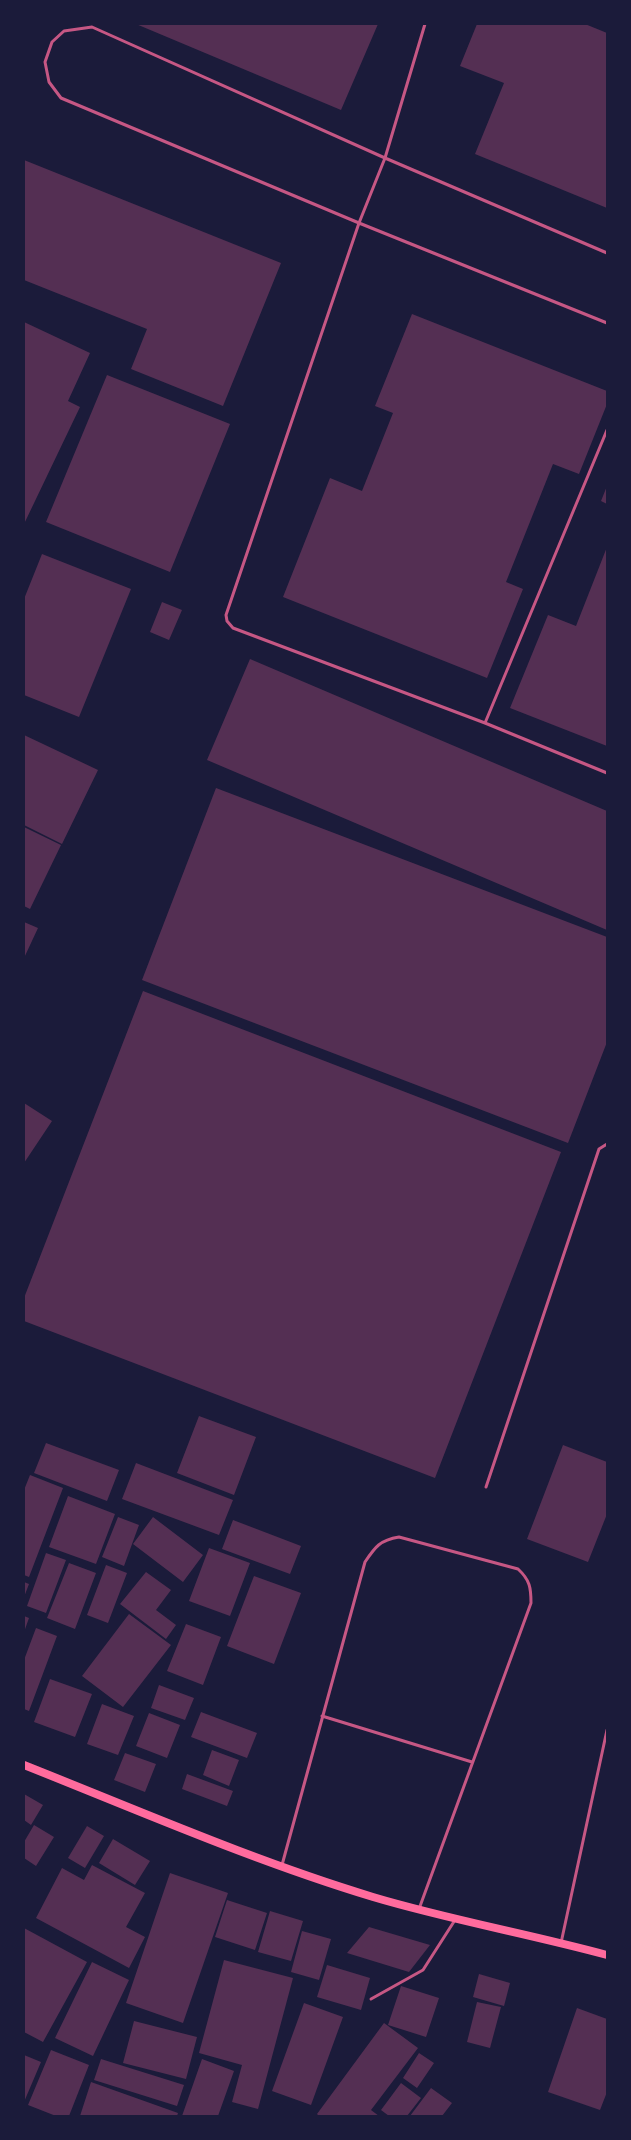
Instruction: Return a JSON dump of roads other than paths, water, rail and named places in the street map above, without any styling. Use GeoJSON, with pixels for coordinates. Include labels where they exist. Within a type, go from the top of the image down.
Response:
{"type":"FeatureCollection","features":[{"type":"Feature","properties":{"kind":"main road"},"geometry":{"type":"LineString","coordinates":[[24,1765],[281,1867],[418,1910],[560,1942],[607,1955]]}},
{"type":"Feature","properties":{"kind":"lane"},"geometry":{"type":"LineString","coordinates":[[425,24],[385,158],[359,223],[226,615],[227,621],[234,628],[485,723],[607,773]]}},
{"type":"Feature","properties":{"kind":"lane"},"geometry":{"type":"LineString","coordinates":[[607,253],[385,158],[92,27],[64,31],[52,42],[46,62],[49,82],[61,98],[359,223],[607,323]]}},
{"type":"Feature","properties":{"kind":"lane"},"geometry":{"type":"LineString","coordinates":[[485,723],[607,430]]}},
{"type":"Feature","properties":{"kind":"lane"},"geometry":{"type":"LineString","coordinates":[[486,1487],[599,1149],[607,1144]]}},
{"type":"Feature","properties":{"kind":"lane"},"geometry":{"type":"LineString","coordinates":[[281,1867],[365,1562],[373,1550],[385,1539],[399,1537],[518,1569],[527,1578],[532,1588],[531,1604],[418,1910]]}},
{"type":"Feature","properties":{"kind":"lane"},"geometry":{"type":"LineString","coordinates":[[322,1716],[472,1762]]}},
{"type":"Feature","properties":{"kind":"lane"},"geometry":{"type":"LineString","coordinates":[[560,1942],[607,1730]]}},
{"type":"Feature","properties":{"kind":"lane"},"geometry":{"type":"LineString","coordinates":[[371,1998],[423,1970],[456,1919]]}}]}
